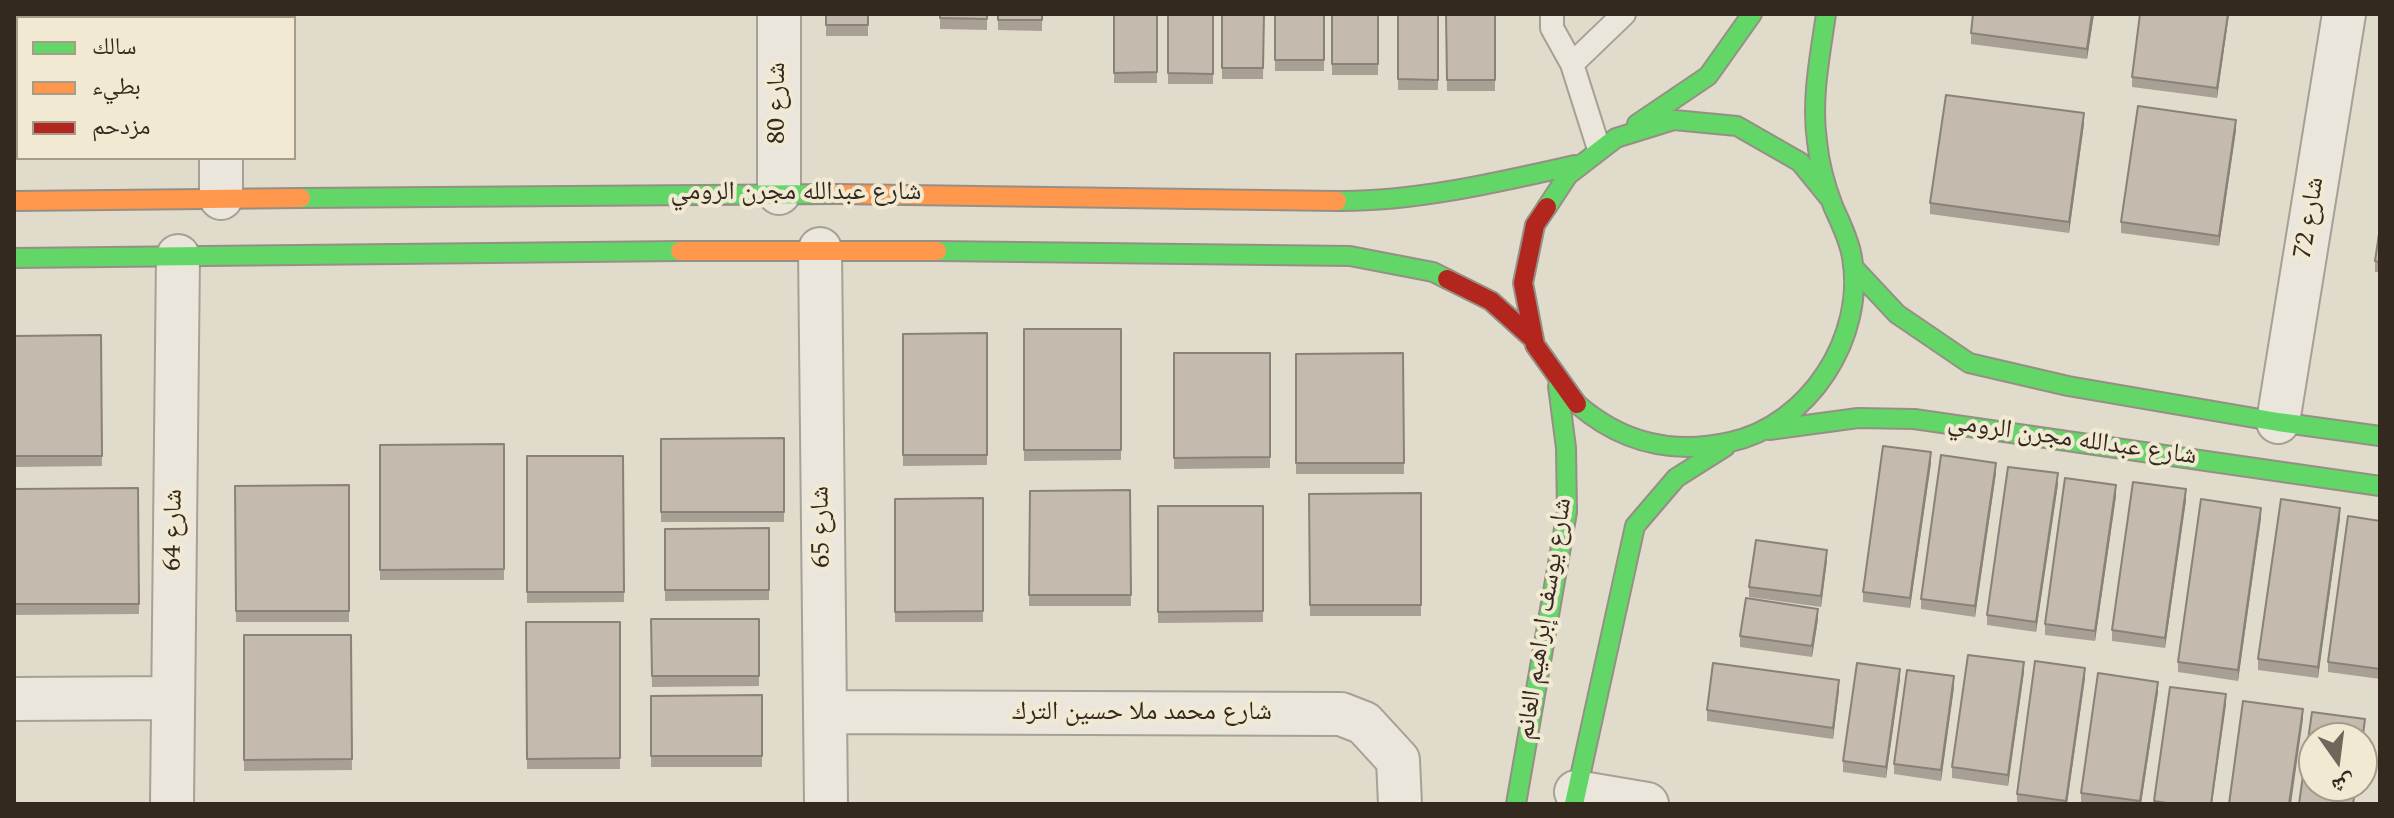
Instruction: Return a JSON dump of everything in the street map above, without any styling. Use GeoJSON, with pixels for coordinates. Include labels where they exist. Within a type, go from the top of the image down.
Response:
{"type":"FeatureCollection","features":[{"type":"Feature","properties":{"kind":"main road"},"geometry":{"type":"LineString","coordinates":[[1732,443],[1683,449],[1636,440],[1592,419],[1558,386],[1542,363],[1532,338],[1523,291],[1528,245],[1545,201],[1575,165],[1598,146],[1625,132],[1708,76],[1752,14]]}},
{"type":"Feature","properties":{"kind":"main road"},"geometry":{"type":"LineString","coordinates":[[1575,798],[1635,526],[1676,478],[1732,443],[1763,432],[1803,402],[1834,363],[1851,316],[1853,267],[1846,233],[1831,200],[1816,137],[1815,90],[1826,14]]}},
{"type":"Feature","properties":{"kind":"main road"},"geometry":{"type":"LineString","coordinates":[[1625,132],[1671,120],[1718,122],[1763,137],[1802,164],[1831,200]]}},
{"type":"Feature","properties":{"kind":"main road","name":"شارع عبدالله مجرن الرومي"},"geometry":{"type":"LineString","coordinates":[[14,201],[221,178],[779,193],[1364,201],[1494,183],[1575,165]]}},
{"type":"Feature","properties":{"kind":"main road"},"geometry":{"type":"LineString","coordinates":[[14,258],[820,249],[1350,256],[1433,272],[1491,301],[1532,338]]}},
{"type":"Feature","properties":{"kind":"main road","name":"شارع عبدالله مجرن الرومي"},"geometry":{"type":"LineString","coordinates":[[1853,267],[1897,314],[1969,363],[2068,386],[2380,436]]}},
{"type":"Feature","properties":{"kind":"main road","name":"شارع يوسف إبراهيم الغانم"},"geometry":{"type":"LineString","coordinates":[[1516,804],[1567,512],[1566,448],[1558,386]]}},
{"type":"Feature","properties":{"kind":"main road","name":"شارع عبدالله مجرن الرومي"},"geometry":{"type":"LineString","coordinates":[[1763,432],[1812,422],[1858,418],[1914,419],[2380,486]]}},
{"type":"Feature","properties":{"kind":"street","name":"شارع 80"},"geometry":{"type":"LineString","coordinates":[[779,14],[779,193]]}},
{"type":"Feature","properties":{"kind":"street","name":"شارع 72"},"geometry":{"type":"LineString","coordinates":[[2278,422],[2344,14]]}},
{"type":"Feature","properties":{"kind":"street","name":"شارع 65"},"geometry":{"type":"LineString","coordinates":[[820,249],[826,804]]}},
{"type":"Feature","properties":{"kind":"street","name":"شارع 64"},"geometry":{"type":"LineString","coordinates":[[172,804],[178,256]]}},
{"type":"Feature","properties":{"kind":"street"},"geometry":{"type":"LineString","coordinates":[[14,699],[173,698]]}},
{"type":"Feature","properties":{"kind":"street","name":"شارع محمد ملا حسين الترك"},"geometry":{"type":"LineString","coordinates":[[825,712],[1341,714],[1364,723],[1398,760],[1400,804]]}},
{"type":"Feature","properties":{"kind":"street"},"geometry":{"type":"LineString","coordinates":[[1575,798],[1647,804]]}},
{"type":"Feature","properties":{"kind":"lane"},"geometry":{"type":"LineString","coordinates":[[1552,14],[1552,28],[1572,64],[1598,146]]}},
{"type":"Feature","properties":{"kind":"lane"},"geometry":{"type":"LineString","coordinates":[[1572,64],[1624,14]]}},
{"type":"Feature","properties":{"kind":"building"},"geometry":{"type":"Polygon","coordinates":[[[826,14],[868,14],[868,25],[826,25],[826,14]]]}},
{"type":"Feature","properties":{"kind":"building"},"geometry":{"type":"Polygon","coordinates":[[[940,14],[987,14],[987,19],[940,18],[940,14]]]}},
{"type":"Feature","properties":{"kind":"building"},"geometry":{"type":"Polygon","coordinates":[[[998,14],[1042,14],[1042,20],[998,20],[998,14]]]}},
{"type":"Feature","properties":{"kind":"building"},"geometry":{"type":"Polygon","coordinates":[[[1114,14],[1157,14],[1157,72],[1114,73],[1114,14]]]}},
{"type":"Feature","properties":{"kind":"building"},"geometry":{"type":"Polygon","coordinates":[[[1168,14],[1213,14],[1213,74],[1168,73],[1168,14]]]}},
{"type":"Feature","properties":{"kind":"building"},"geometry":{"type":"Polygon","coordinates":[[[1222,14],[1264,14],[1263,68],[1222,68],[1222,14]]]}},
{"type":"Feature","properties":{"kind":"building"},"geometry":{"type":"Polygon","coordinates":[[[1275,14],[1324,14],[1324,60],[1275,60],[1275,14]]]}},
{"type":"Feature","properties":{"kind":"building"},"geometry":{"type":"Polygon","coordinates":[[[1332,14],[1378,14],[1378,64],[1332,64],[1332,14]]]}},
{"type":"Feature","properties":{"kind":"building"},"geometry":{"type":"Polygon","coordinates":[[[1398,14],[1438,14],[1438,80],[1398,79],[1398,14]]]}},
{"type":"Feature","properties":{"kind":"building"},"geometry":{"type":"Polygon","coordinates":[[[1446,14],[1495,14],[1495,80],[1447,80],[1446,14]]]}},
{"type":"Feature","properties":{"kind":"building"},"geometry":{"type":"Polygon","coordinates":[[[1973,14],[2092,14],[2087,49],[1971,33],[1973,14]]]}},
{"type":"Feature","properties":{"kind":"building"},"geometry":{"type":"Polygon","coordinates":[[[2140,14],[2228,14],[2217,88],[2132,77],[2140,14]]]}},
{"type":"Feature","properties":{"kind":"building"},"geometry":{"type":"Polygon","coordinates":[[[1946,95],[2084,113],[2069,222],[1930,203],[1946,95]]]}},
{"type":"Feature","properties":{"kind":"building"},"geometry":{"type":"Polygon","coordinates":[[[2138,106],[2236,120],[2219,236],[2121,222],[2138,106]]]}},
{"type":"Feature","properties":{"kind":"building"},"geometry":{"type":"Polygon","coordinates":[[[2380,227],[2380,262],[2375,261],[2380,227]]]}},
{"type":"Feature","properties":{"kind":"building"},"geometry":{"type":"Polygon","coordinates":[[[1024,329],[1121,329],[1121,450],[1024,450],[1024,329]]]}},
{"type":"Feature","properties":{"kind":"building"},"geometry":{"type":"Polygon","coordinates":[[[987,333],[987,455],[903,455],[903,334],[987,333]]]}},
{"type":"Feature","properties":{"kind":"building"},"geometry":{"type":"Polygon","coordinates":[[[101,335],[102,456],[14,456],[14,336],[101,335]]]}},
{"type":"Feature","properties":{"kind":"building"},"geometry":{"type":"Polygon","coordinates":[[[1174,353],[1270,353],[1270,457],[1174,458],[1174,353]]]}},
{"type":"Feature","properties":{"kind":"building"},"geometry":{"type":"Polygon","coordinates":[[[1403,353],[1404,463],[1296,463],[1296,354],[1403,353]]]}},
{"type":"Feature","properties":{"kind":"building"},"geometry":{"type":"Polygon","coordinates":[[[784,438],[784,512],[661,512],[661,439],[784,438]]]}},
{"type":"Feature","properties":{"kind":"building"},"geometry":{"type":"Polygon","coordinates":[[[504,444],[504,569],[380,570],[380,445],[504,444]]]}},
{"type":"Feature","properties":{"kind":"building"},"geometry":{"type":"Polygon","coordinates":[[[1883,446],[1931,452],[1910,598],[1863,592],[1883,446]]]}},
{"type":"Feature","properties":{"kind":"building"},"geometry":{"type":"Polygon","coordinates":[[[1941,455],[1996,463],[1975,606],[1921,599],[1941,455]]]}},
{"type":"Feature","properties":{"kind":"building"},"geometry":{"type":"Polygon","coordinates":[[[527,456],[623,456],[624,592],[527,592],[527,456]]]}},
{"type":"Feature","properties":{"kind":"building"},"geometry":{"type":"Polygon","coordinates":[[[2008,467],[2058,473],[2036,622],[1987,615],[2008,467]]]}},
{"type":"Feature","properties":{"kind":"building"},"geometry":{"type":"Polygon","coordinates":[[[2065,478],[2116,485],[2095,631],[2045,624],[2065,478]]]}},
{"type":"Feature","properties":{"kind":"building"},"geometry":{"type":"Polygon","coordinates":[[[2133,482],[2186,489],[2165,638],[2112,630],[2133,482]]]}},
{"type":"Feature","properties":{"kind":"building"},"geometry":{"type":"Polygon","coordinates":[[[349,485],[349,611],[236,611],[235,486],[349,485]]]}},
{"type":"Feature","properties":{"kind":"building"},"geometry":{"type":"Polygon","coordinates":[[[138,488],[139,604],[14,604],[14,489],[138,488]]]}},
{"type":"Feature","properties":{"kind":"building"},"geometry":{"type":"Polygon","coordinates":[[[1130,490],[1131,595],[1029,595],[1030,491],[1130,490]]]}},
{"type":"Feature","properties":{"kind":"building"},"geometry":{"type":"Polygon","coordinates":[[[1421,493],[1421,605],[1310,605],[1309,494],[1421,493]]]}},
{"type":"Feature","properties":{"kind":"building"},"geometry":{"type":"Polygon","coordinates":[[[983,498],[983,611],[895,612],[895,499],[983,498]]]}},
{"type":"Feature","properties":{"kind":"building"},"geometry":{"type":"Polygon","coordinates":[[[2201,499],[2261,508],[2238,670],[2178,662],[2201,499]]]}},
{"type":"Feature","properties":{"kind":"building"},"geometry":{"type":"Polygon","coordinates":[[[2281,499],[2340,508],[2318,667],[2258,659],[2281,499]]]}},
{"type":"Feature","properties":{"kind":"building"},"geometry":{"type":"Polygon","coordinates":[[[1158,506],[1263,506],[1263,611],[1158,612],[1158,506]]]}},
{"type":"Feature","properties":{"kind":"building"},"geometry":{"type":"Polygon","coordinates":[[[2348,516],[2380,521],[2380,669],[2328,662],[2348,516]]]}},
{"type":"Feature","properties":{"kind":"building"},"geometry":{"type":"Polygon","coordinates":[[[769,528],[769,590],[665,590],[665,529],[769,528]]]}},
{"type":"Feature","properties":{"kind":"building"},"geometry":{"type":"Polygon","coordinates":[[[1756,540],[1827,550],[1821,596],[1749,587],[1756,540]]]}},
{"type":"Feature","properties":{"kind":"building"},"geometry":{"type":"Polygon","coordinates":[[[1746,598],[1818,609],[1812,646],[1740,636],[1746,598]]]}},
{"type":"Feature","properties":{"kind":"building"},"geometry":{"type":"Polygon","coordinates":[[[651,619],[759,619],[759,676],[652,676],[651,619]]]}},
{"type":"Feature","properties":{"kind":"building"},"geometry":{"type":"Polygon","coordinates":[[[526,622],[620,622],[620,758],[527,759],[526,622]]]}},
{"type":"Feature","properties":{"kind":"building"},"geometry":{"type":"Polygon","coordinates":[[[244,635],[351,635],[352,759],[244,760],[244,635]]]}},
{"type":"Feature","properties":{"kind":"building"},"geometry":{"type":"Polygon","coordinates":[[[1968,655],[2024,662],[2008,775],[1952,767],[1968,655]]]}},
{"type":"Feature","properties":{"kind":"building"},"geometry":{"type":"Polygon","coordinates":[[[2035,661],[2085,668],[2066,801],[2017,794],[2035,661]]]}},
{"type":"Feature","properties":{"kind":"building"},"geometry":{"type":"Polygon","coordinates":[[[1713,663],[1839,680],[1833,728],[1707,710],[1713,663]]]}},
{"type":"Feature","properties":{"kind":"building"},"geometry":{"type":"Polygon","coordinates":[[[1857,663],[1900,669],[1886,767],[1843,761],[1857,663]]]}},
{"type":"Feature","properties":{"kind":"building"},"geometry":{"type":"Polygon","coordinates":[[[1907,670],[1954,676],[1941,770],[1894,764],[1907,670]]]}},
{"type":"Feature","properties":{"kind":"building"},"geometry":{"type":"Polygon","coordinates":[[[2098,673],[2158,682],[2140,801],[2081,793],[2098,673]]]}},
{"type":"Feature","properties":{"kind":"building"},"geometry":{"type":"Polygon","coordinates":[[[2170,687],[2226,694],[2211,804],[2154,801],[2170,687]]]}},
{"type":"Feature","properties":{"kind":"building"},"geometry":{"type":"Polygon","coordinates":[[[762,695],[762,756],[651,756],[651,696],[762,695]]]}},
{"type":"Feature","properties":{"kind":"building"},"geometry":{"type":"Polygon","coordinates":[[[2243,701],[2303,709],[2301,722],[2298,722],[2289,804],[2229,804],[2243,701]]]}},
{"type":"Feature","properties":{"kind":"building"},"geometry":{"type":"Polygon","coordinates":[[[2312,712],[2365,719],[2365,722],[2311,722],[2312,712]]]}},
{"type":"Feature","properties":{"kind":"building"},"geometry":{"type":"Polygon","coordinates":[[[2299,802],[2353,802],[2353,804],[2299,802]]]}},
{"type":"Feature","properties":{"kind":"traffic: fast"},"geometry":{"type":"LineString","coordinates":[[1637,124],[1708,76],[1752,14]]}},
{"type":"Feature","properties":{"kind":"traffic: fast"},"geometry":{"type":"LineString","coordinates":[[1577,404],[1630,437],[1668,446],[1709,446],[1758,432],[1784,417],[1807,397],[1826,373],[1850,317],[1854,287],[1851,250],[1827,190],[1815,125],[1826,14]]}},
{"type":"Feature","properties":{"kind":"traffic: fast"},"geometry":{"type":"LineString","coordinates":[[1547,207],[1568,175],[1616,138],[1674,120],[1737,126],[1800,162],[1831,200]]}},
{"type":"Feature","properties":{"kind":"traffic: fast"},"geometry":{"type":"LineString","coordinates":[[1337,201],[1427,195],[1575,165]]}},
{"type":"Feature","properties":{"kind":"traffic: fast"},"geometry":{"type":"LineString","coordinates":[[301,198],[836,194]]}},
{"type":"Feature","properties":{"kind":"traffic: fast"},"geometry":{"type":"LineString","coordinates":[[14,258],[680,251]]}},
{"type":"Feature","properties":{"kind":"traffic: fast"},"geometry":{"type":"LineString","coordinates":[[937,251],[1350,256],[1433,272],[1447,279]]}},
{"type":"Feature","properties":{"kind":"traffic: fast"},"geometry":{"type":"LineString","coordinates":[[1853,267],[1897,314],[1969,363],[2068,386],[2380,436]]}},
{"type":"Feature","properties":{"kind":"traffic: fast"},"geometry":{"type":"LineString","coordinates":[[1516,804],[1567,512],[1566,448],[1558,386]]}},
{"type":"Feature","properties":{"kind":"traffic: fast"},"geometry":{"type":"LineString","coordinates":[[1769,430],[1858,418],[1914,419],[2380,486]]}},
{"type":"Feature","properties":{"kind":"traffic: fast"},"geometry":{"type":"LineString","coordinates":[[1574,804],[1635,526],[1676,478],[1725,447]]}},
{"type":"Feature","properties":{"kind":"traffic: slow"},"geometry":{"type":"LineString","coordinates":[[836,194],[1337,201]]}},
{"type":"Feature","properties":{"kind":"traffic: slow"},"geometry":{"type":"LineString","coordinates":[[14,201],[301,198]]}},
{"type":"Feature","properties":{"kind":"traffic: slow"},"geometry":{"type":"LineString","coordinates":[[680,251],[937,251]]}},
{"type":"Feature","properties":{"kind":"traffic: jam"},"geometry":{"type":"LineString","coordinates":[[1547,207],[1535,225],[1523,283],[1535,345],[1577,404]]}},
{"type":"Feature","properties":{"kind":"traffic: jam"},"geometry":{"type":"LineString","coordinates":[[1447,279],[1491,301],[1532,338]]}}]}
